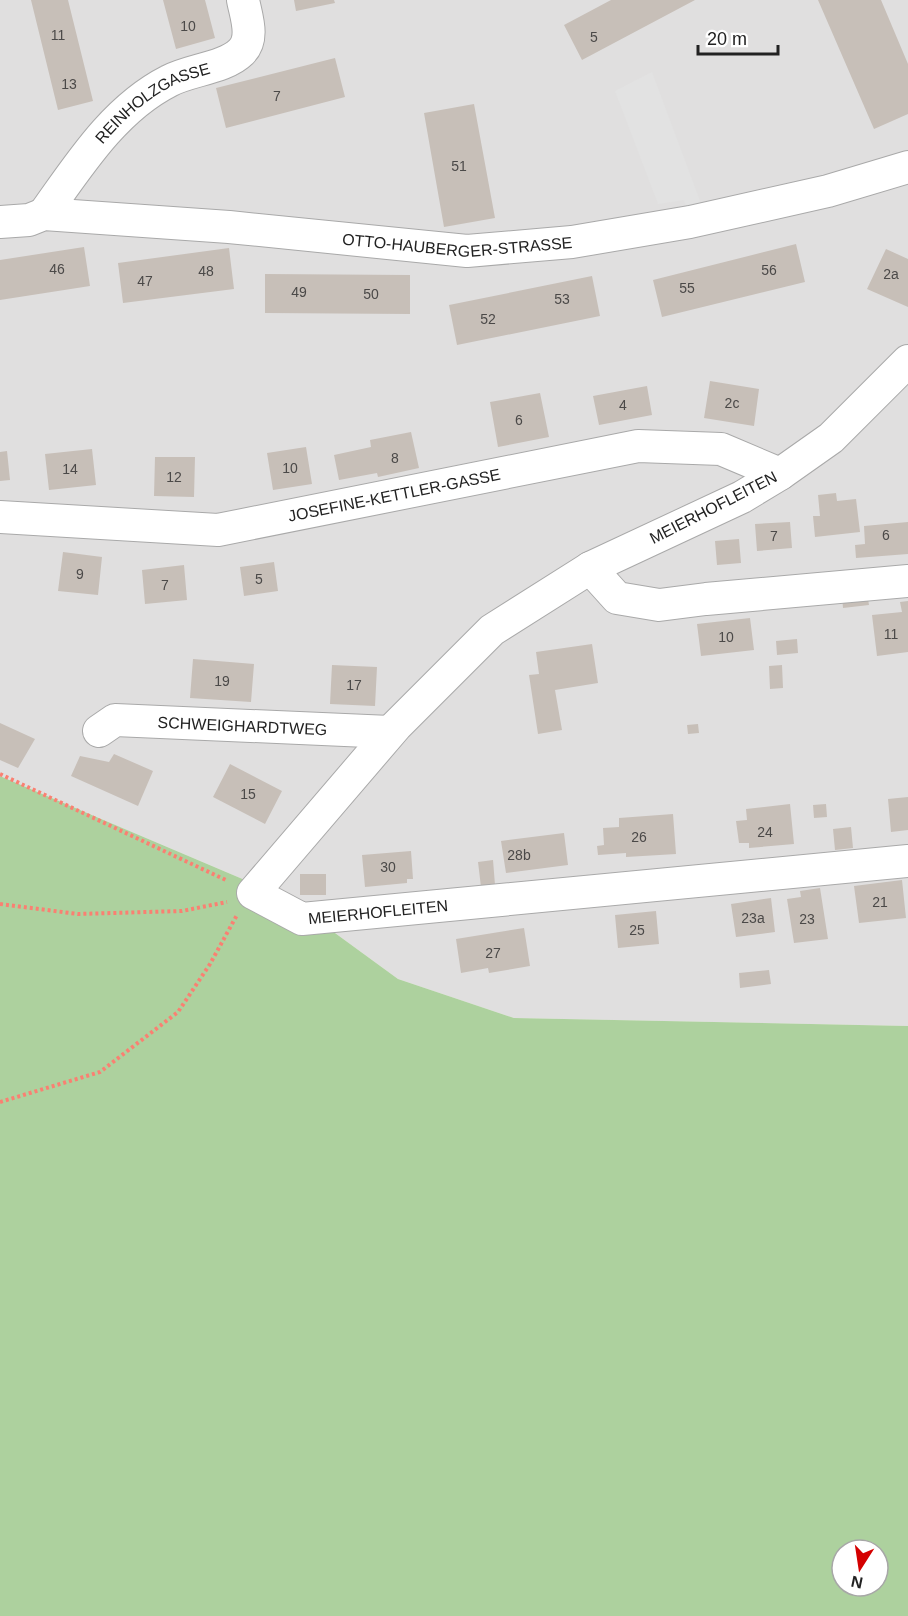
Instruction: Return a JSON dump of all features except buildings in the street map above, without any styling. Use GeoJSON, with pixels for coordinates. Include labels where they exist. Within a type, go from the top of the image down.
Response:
{"type":"FeatureCollection","features":[{"type":"Feature","properties":{"kind":"street","name":"REINHOLZGASSE"},"geometry":{"type":"LineString","coordinates":[[44,213],[96,142],[138,100],[170,80],[228,60],[242,52],[249,38],[243,0]]}},
{"type":"Feature","properties":{"kind":"street","name":"OTTO-HAUBERGER-STRASSE"},"geometry":{"type":"LineString","coordinates":[[0,222],[29,220],[44,213],[229,227],[467,251],[572,242],[690,222],[828,191],[908,167]]}},
{"type":"Feature","properties":{"kind":"street","name":"MEIERHOFLEITEN"},"geometry":{"type":"LineString","coordinates":[[908,361],[831,438],[780,474],[742,496],[590,568],[492,630],[390,732],[253,893],[302,919],[908,861]]}},
{"type":"Feature","properties":{"kind":"street","name":"JOSEFINE-KETTLER-GASSE"},"geometry":{"type":"LineString","coordinates":[[0,518],[218,530],[638,446],[721,449],[780,474]]}},
{"type":"Feature","properties":{"kind":"street"},"geometry":{"type":"LineString","coordinates":[[590,568],[617,598],[659,605],[908,581]]}},
{"type":"Feature","properties":{"kind":"street","name":"SCHWEIGHARDTWEG"},"geometry":{"type":"LineString","coordinates":[[99,731],[115,720],[390,732]]}},
{"type":"Feature","properties":{"kind":"path"},"geometry":{"type":"LineString","coordinates":[[0,774],[253,893]]}},
{"type":"Feature","properties":{"kind":"path"},"geometry":{"type":"LineString","coordinates":[[0,903],[78,914],[182,911],[219,904],[253,893]]}},
{"type":"Feature","properties":{"kind":"path"},"geometry":{"type":"LineString","coordinates":[[0,1102],[100,1072],[178,1012],[210,964],[239,911],[253,893]]}},
{"type":"Feature","properties":{"kind":"shaded area"},"geometry":{"type":"Polygon","coordinates":[[[0,0],[908,0],[908,1026],[514,1018],[398,979],[287,898],[0,776],[0,0]]]}},
{"type":"Feature","properties":{"kind":"shaded area"},"geometry":{"type":"Polygon","coordinates":[[[652,72],[705,218],[690,222],[684,200],[658,204],[615,91],[652,72]]]}},
{"type":"Feature","properties":{"kind":"green space"},"geometry":{"type":"Polygon","coordinates":[[[0,776],[287,898],[398,979],[514,1018],[908,1026],[908,1616],[0,1616],[0,776]]]}}]}
